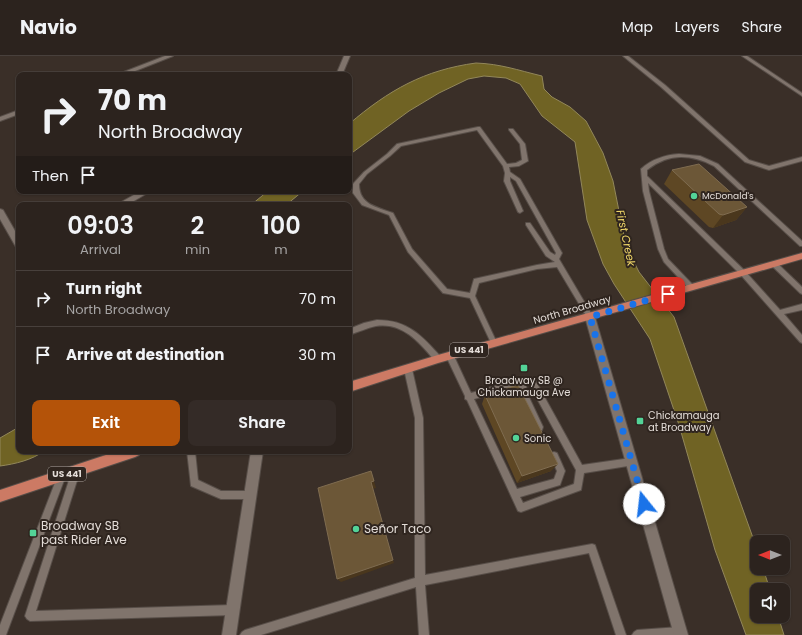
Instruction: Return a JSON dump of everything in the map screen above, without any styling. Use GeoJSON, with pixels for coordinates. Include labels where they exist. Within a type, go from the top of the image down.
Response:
{"type":"FeatureCollection","features":[{"type":"Feature","properties":{"kind":"main road","name":"North Broadway"},"geometry":{"type":"LineString","coordinates":[[352,386],[438,359],[802,256]]}},
{"type":"Feature","properties":{"kind":"main road","name":"US 441"},"geometry":{"type":"LineString","coordinates":[[0,496],[126,454]]}},
{"type":"Feature","properties":{"kind":"street"},"geometry":{"type":"LineString","coordinates":[[127,72],[170,56]]}},
{"type":"Feature","properties":{"kind":"street"},"geometry":{"type":"LineString","coordinates":[[341,72],[347,56]]}},
{"type":"Feature","properties":{"kind":"street"},"geometry":{"type":"LineString","coordinates":[[0,119],[16,113]]}},
{"type":"Feature","properties":{"kind":"street"},"geometry":{"type":"LineString","coordinates":[[126,202],[141,194]]}},
{"type":"Feature","properties":{"kind":"street"},"geometry":{"type":"LineString","coordinates":[[0,212],[16,240]]}},
{"type":"Feature","properties":{"kind":"street"},"geometry":{"type":"LineString","coordinates":[[590,317],[681,633]]}},
{"type":"Feature","properties":{"kind":"street"},"geometry":{"type":"LineString","coordinates":[[229,635],[257,454]]}},
{"type":"Feature","properties":{"kind":"lane"},"geometry":{"type":"LineString","coordinates":[[625,56],[663,86],[747,161],[768,168],[802,159]]}},
{"type":"Feature","properties":{"kind":"lane"},"geometry":{"type":"LineString","coordinates":[[744,56],[802,95]]}},
{"type":"Feature","properties":{"kind":"lane"},"geometry":{"type":"LineString","coordinates":[[472,296],[445,291],[410,250],[392,214],[364,204],[356,193],[356,184],[369,169],[393,152],[399,145],[478,128],[507,169],[518,180],[536,210],[558,253],[557,261]]}},
{"type":"Feature","properties":{"kind":"lane"},"geometry":{"type":"LineString","coordinates":[[507,169],[525,161],[522,144],[511,130]]}},
{"type":"Feature","properties":{"kind":"lane"},"geometry":{"type":"LineString","coordinates":[[691,287],[666,260],[661,249],[646,191],[644,169],[651,163],[670,157],[692,155],[704,158],[716,165],[802,244]]}},
{"type":"Feature","properties":{"kind":"lane"},"geometry":{"type":"LineString","coordinates":[[507,169],[507,180],[520,211]]}},
{"type":"Feature","properties":{"kind":"lane"},"geometry":{"type":"LineString","coordinates":[[645,177],[742,272],[802,340]]}},
{"type":"Feature","properties":{"kind":"lane"},"geometry":{"type":"LineString","coordinates":[[528,224],[548,254],[557,261],[590,317]]}},
{"type":"Feature","properties":{"kind":"lane"},"geometry":{"type":"LineString","coordinates":[[494,344],[472,296],[476,281],[557,261]]}},
{"type":"Feature","properties":{"kind":"lane"},"geometry":{"type":"LineString","coordinates":[[774,264],[802,291]]}},
{"type":"Feature","properties":{"kind":"lane"},"geometry":{"type":"LineString","coordinates":[[779,313],[802,307]]}},
{"type":"Feature","properties":{"kind":"lane"},"geometry":{"type":"LineString","coordinates":[[352,331],[362,326],[376,323],[397,324],[417,335],[438,359]]}},
{"type":"Feature","properties":{"kind":"lane"},"geometry":{"type":"LineString","coordinates":[[450,356],[468,397],[521,508],[578,487],[580,469],[531,380],[468,397]]}},
{"type":"Feature","properties":{"kind":"lane"},"geometry":{"type":"LineString","coordinates":[[408,369],[418,418],[420,581],[424,635]]}},
{"type":"Feature","properties":{"kind":"lane"},"geometry":{"type":"LineString","coordinates":[[522,382],[523,393],[544,436]]}},
{"type":"Feature","properties":{"kind":"lane"},"geometry":{"type":"LineString","coordinates":[[515,494],[557,482],[561,471],[550,450]]}},
{"type":"Feature","properties":{"kind":"lane"},"geometry":{"type":"LineString","coordinates":[[191,454],[194,483],[221,495],[250,495]]}},
{"type":"Feature","properties":{"kind":"lane"},"geometry":{"type":"LineString","coordinates":[[580,469],[632,462]]}},
{"type":"Feature","properties":{"kind":"lane"},"geometry":{"type":"LineString","coordinates":[[76,471],[30,616],[233,610]]}},
{"type":"Feature","properties":{"kind":"lane"},"geometry":{"type":"LineString","coordinates":[[1,635],[62,476]]}},
{"type":"Feature","properties":{"kind":"lane"},"geometry":{"type":"LineString","coordinates":[[245,635],[420,581],[592,548],[621,635]]}},
{"type":"Feature","properties":{"kind":"lane"},"geometry":{"type":"LineString","coordinates":[[637,635],[681,633]]}},
{"type":"Feature","properties":{"kind":"shaded area","name":"First Creek"},"geometry":{"type":"Polygon","coordinates":[[[476,63],[501,66],[542,76],[544,89],[552,97],[570,107],[586,121],[603,153],[613,181],[626,246],[639,272],[674,317],[752,535],[750,535],[750,575],[765,575],[768,583],[750,583],[750,623],[780,623],[784,635],[746,635],[715,550],[679,425],[650,339],[614,284],[603,264],[587,220],[575,142],[542,116],[520,84],[506,78],[484,76],[468,79],[439,93],[409,111],[352,153],[352,122],[378,101],[408,83],[440,71],[476,63]]]}},
{"type":"Feature","properties":{"kind":"shaded area"},"geometry":{"type":"Polygon","coordinates":[[[264,194],[299,194],[290,202],[255,202],[264,194]]]}},
{"type":"Feature","properties":{"kind":"shaded area"},"geometry":{"type":"Polygon","coordinates":[[[16,429],[16,454],[39,454],[23,461],[0,466],[0,438],[16,429]]]}},
{"type":"Feature","properties":{"kind":"building"},"geometry":{"type":"Polygon","coordinates":[[[699,164],[747,207],[723,215],[719,214],[672,170],[699,164]]]}},
{"type":"Feature","properties":{"kind":"building","name":"Sonic"},"geometry":{"type":"Polygon","coordinates":[[[518,385],[558,464],[522,476],[485,395],[518,385]]]}},
{"type":"Feature","properties":{"kind":"building","name":"Señor Taco"},"geometry":{"type":"Polygon","coordinates":[[[371,471],[374,481],[371,482],[393,560],[337,579],[318,488],[371,471]]]}},
{"type":"Feature","properties":{"kind":"place","name":"McDonald's"},"geometry":{"type":"Point","coordinates":[694,196]}},
{"type":"Feature","properties":{"kind":"place","name":"Broadway SB @ Chickamauga Ave"},"geometry":{"type":"Point","coordinates":[524,368]}},
{"type":"Feature","properties":{"kind":"place","name":"Chickamauga at Broadway"},"geometry":{"type":"Point","coordinates":[640,421]}},
{"type":"Feature","properties":{"kind":"place","name":"Sonic"},"geometry":{"type":"Point","coordinates":[516,438]}},
{"type":"Feature","properties":{"kind":"place","name":"Señor Taco"},"geometry":{"type":"Point","coordinates":[356,529]}},
{"type":"Feature","properties":{"kind":"place","name":"Broadway SB past Rider Ave"},"geometry":{"type":"Point","coordinates":[33,533]}},
{"type":"Feature","properties":{"kind":"route"},"geometry":{"type":"LineString","coordinates":[[644,504],[590,317],[668,294]]}}]}
